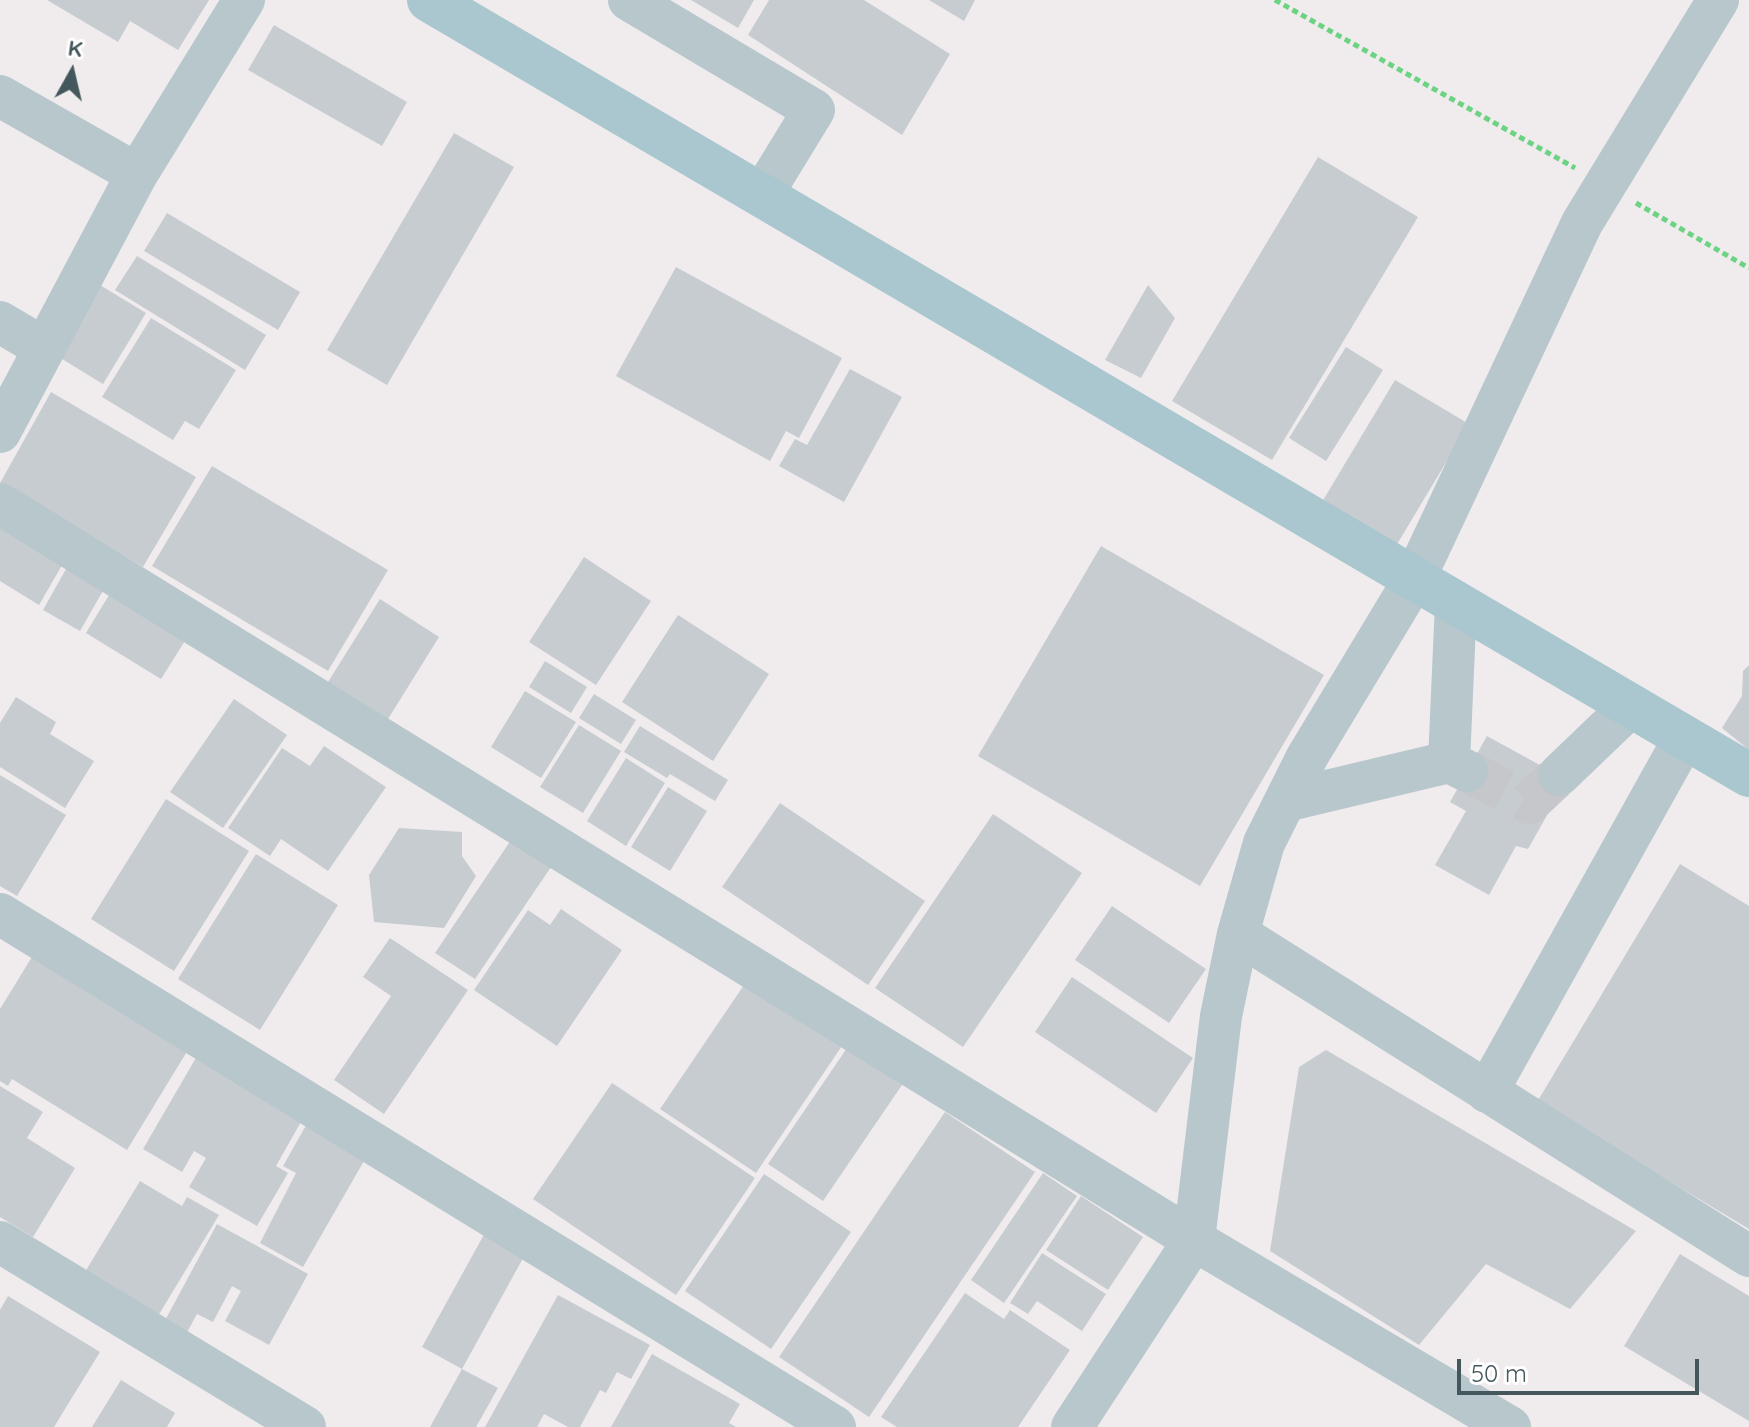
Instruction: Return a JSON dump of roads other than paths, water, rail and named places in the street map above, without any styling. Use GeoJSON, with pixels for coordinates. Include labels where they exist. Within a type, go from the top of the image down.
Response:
{"type":"FeatureCollection","features":[{"type":"Feature","properties":{"kind":"main road"},"geometry":{"type":"LineString","coordinates":[[429,0],[1749,775]]}},
{"type":"Feature","properties":{"kind":"street"},"geometry":{"type":"LineString","coordinates":[[0,432],[137,174],[244,0]]}},
{"type":"Feature","properties":{"kind":"street"},"geometry":{"type":"LineString","coordinates":[[629,0],[814,110],[762,195]]}},
{"type":"Feature","properties":{"kind":"street"},"geometry":{"type":"LineString","coordinates":[[1072,1427],[1194,1240],[1221,1016],[1238,934],[1264,843],[1307,757],[1415,578],[1582,223],[1718,0]]}},
{"type":"Feature","properties":{"kind":"street"},"geometry":{"type":"LineString","coordinates":[[0,96],[137,174]]}},
{"type":"Feature","properties":{"kind":"street"},"geometry":{"type":"LineString","coordinates":[[0,322],[44,348]]}},
{"type":"Feature","properties":{"kind":"street"},"geometry":{"type":"LineString","coordinates":[[0,504],[1495,1423]]}},
{"type":"Feature","properties":{"kind":"street"},"geometry":{"type":"LineString","coordinates":[[1285,801],[1458,767],[1456,602]]}},
{"type":"Feature","properties":{"kind":"street"},"geometry":{"type":"LineString","coordinates":[[1559,775],[1631,706]]}},
{"type":"Feature","properties":{"kind":"street"},"geometry":{"type":"LineString","coordinates":[[1487,1092],[1685,737]]}},
{"type":"Feature","properties":{"kind":"street"},"geometry":{"type":"LineString","coordinates":[[0,914],[835,1427]]}},
{"type":"Feature","properties":{"kind":"street"},"geometry":{"type":"LineString","coordinates":[[1238,934],[1749,1256]]}},
{"type":"Feature","properties":{"kind":"street"},"geometry":{"type":"LineString","coordinates":[[0,1242],[305,1427]]}},
{"type":"Feature","properties":{"kind":"tunnel"},"geometry":{"type":"LineString","coordinates":[[1467,771],[1529,803],[1559,775]]}}]}
